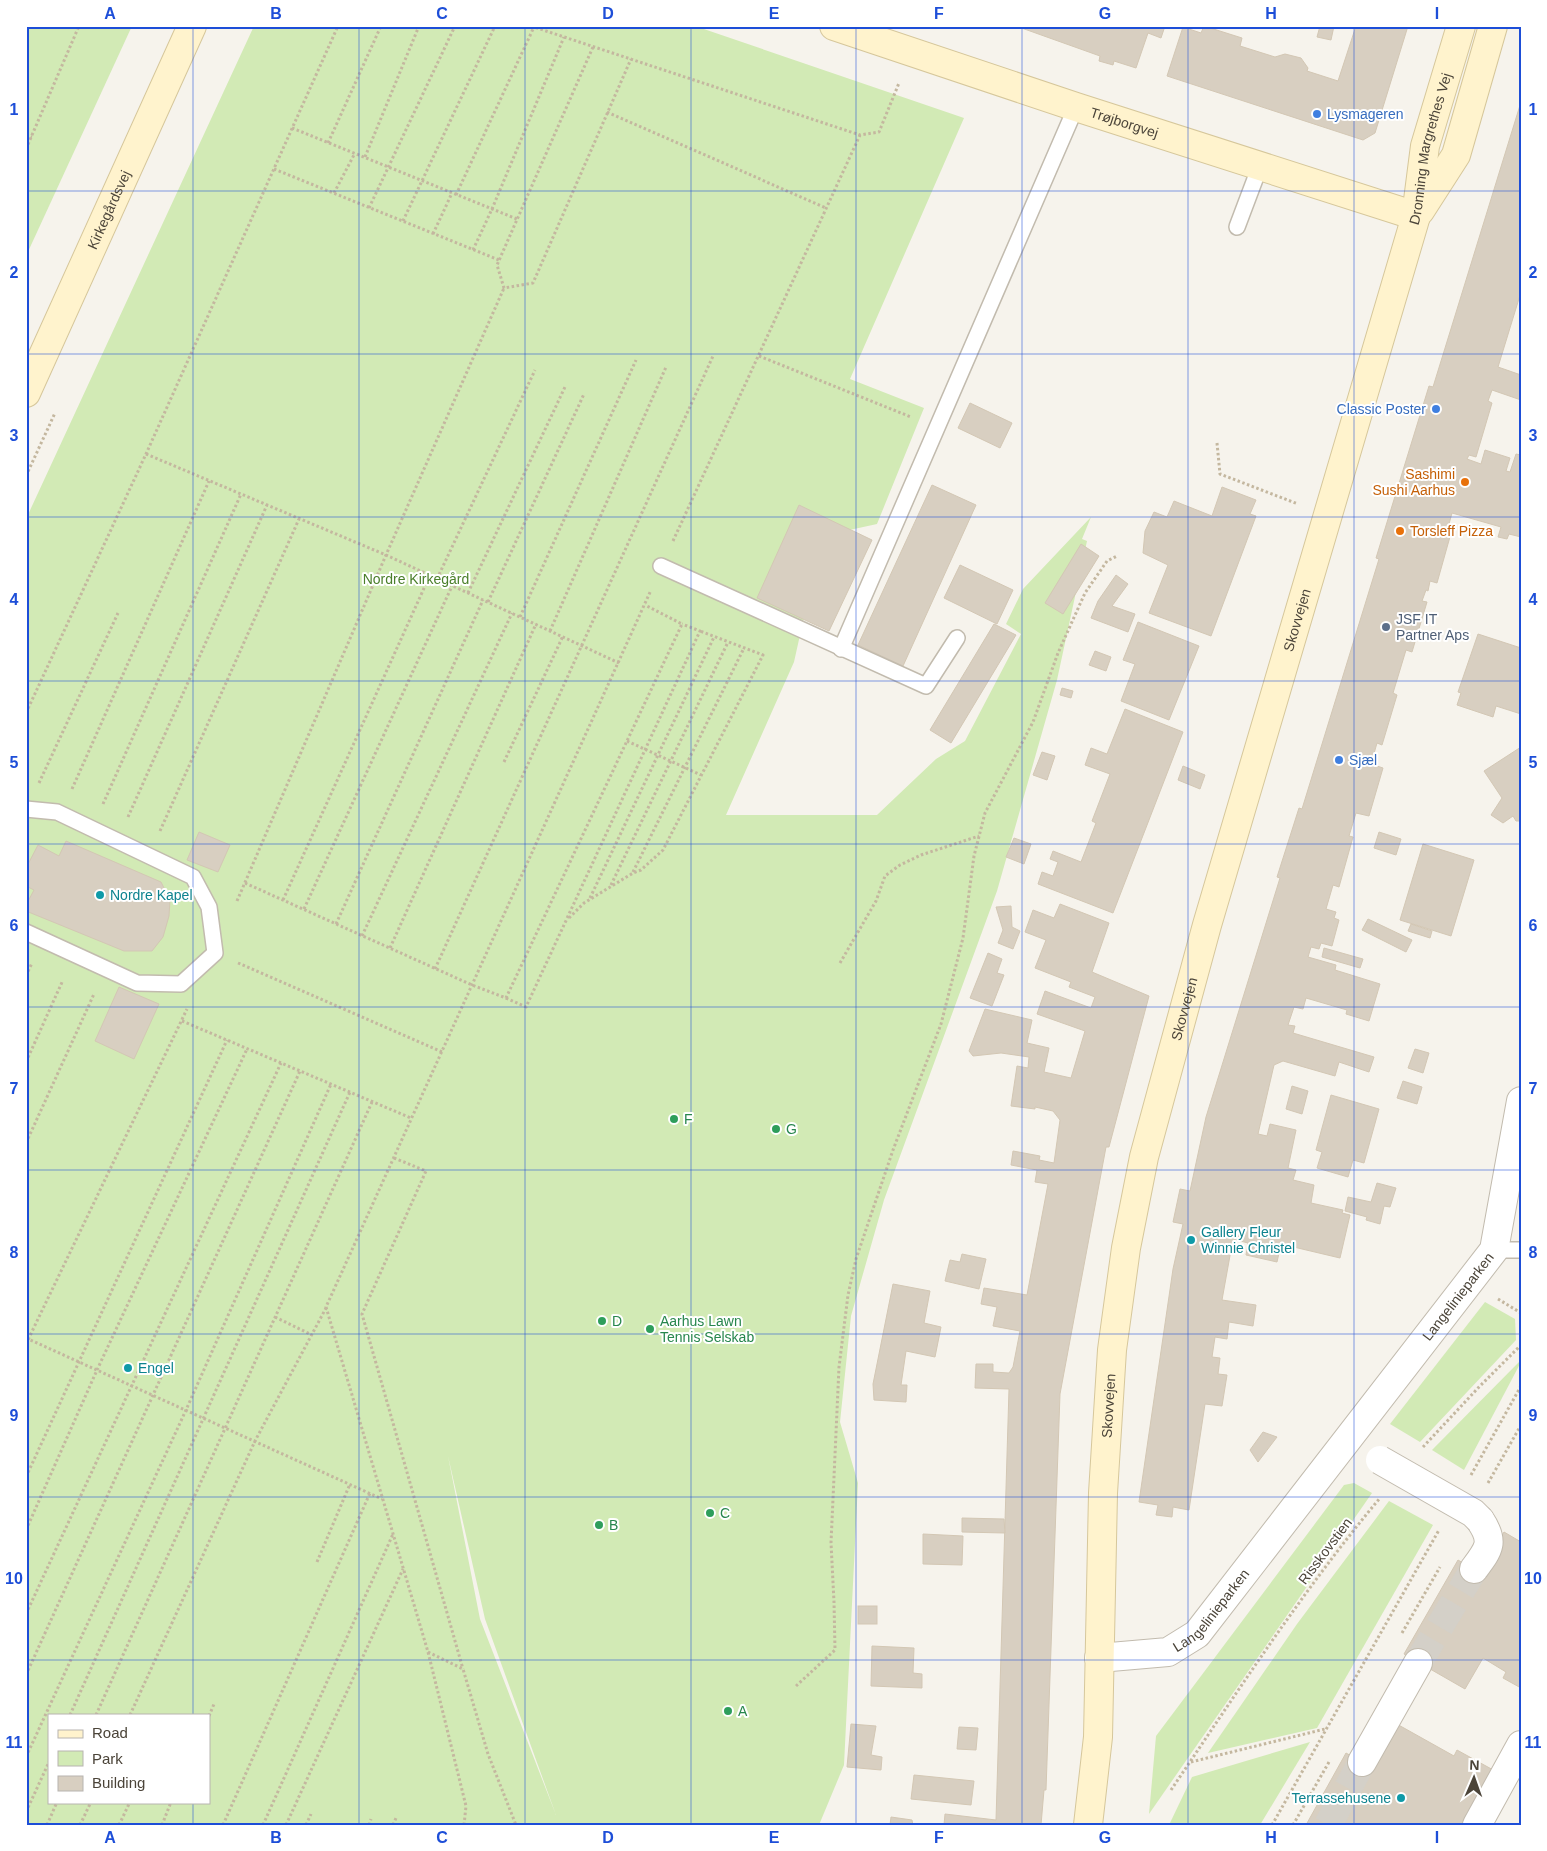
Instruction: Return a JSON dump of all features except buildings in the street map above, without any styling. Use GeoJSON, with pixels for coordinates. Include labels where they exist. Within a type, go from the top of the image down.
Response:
{"type":"FeatureCollection","features":[{"type":"Feature","properties":{"kind":"street","name":"Kirkegårdsvej"},"geometry":{"type":"LineString","coordinates":[[26,393],[192,26]]}},
{"type":"Feature","properties":{"kind":"street","name":"Trøjborgvej"},"geometry":{"type":"LineString","coordinates":[[834,26],[1076,107],[1416,216]]}},
{"type":"Feature","properties":{"kind":"street","name":"Dronning Margrethes Vej"},"geometry":{"type":"LineString","coordinates":[[1416,216],[1424,146],[1461,26]]}},
{"type":"Feature","properties":{"kind":"street","name":"Dronning Margrethes Vej"},"geometry":{"type":"LineString","coordinates":[[1416,216],[1456,155],[1493,26]]}},
{"type":"Feature","properties":{"kind":"street","name":"Skovvejen"},"geometry":{"type":"LineString","coordinates":[[1088,1825],[1098,1737],[1103,1493],[1112,1350],[1126,1248],[1144,1157],[1208,925],[1416,216]]}},
{"type":"Feature","properties":{"kind":"street","name":"Langelinieparken"},"geometry":{"type":"LineString","coordinates":[[1099,1658],[1168,1652],[1197,1634],[1494,1250],[1521,1101]]}},
{"type":"Feature","properties":{"kind":"street"},"geometry":{"type":"LineString","coordinates":[[1348,1439],[1380,1460],[1473,1513],[1480,1520],[1487,1530],[1490,1542],[1486,1553],[1474,1569]]}},
{"type":"Feature","properties":{"kind":"street"},"geometry":{"type":"LineString","coordinates":[[1362,1762],[1418,1663]]}},
{"type":"Feature","properties":{"kind":"street"},"geometry":{"type":"LineString","coordinates":[[1477,1825],[1521,1745]]}},
{"type":"Feature","properties":{"kind":"lane"},"geometry":{"type":"LineString","coordinates":[[840,649],[1076,107]]}},
{"type":"Feature","properties":{"kind":"lane"},"geometry":{"type":"LineString","coordinates":[[1237,228],[1260,166]]}},
{"type":"Feature","properties":{"kind":"lane"},"geometry":{"type":"LineString","coordinates":[[661,566],[840,649],[926,686],[956,638]]}},
{"type":"Feature","properties":{"kind":"lane"},"geometry":{"type":"LineString","coordinates":[[26,932],[137,983],[180,984],[215,953],[209,907],[193,876],[57,812],[27,809]]}},
{"type":"Feature","properties":{"kind":"lane"},"geometry":{"type":"LineString","coordinates":[[1494,1250],[1521,1250]]}},
{"type":"Feature","properties":{"kind":"path"},"geometry":{"type":"LineString","coordinates":[[26,149],[79,26]]}},
{"type":"Feature","properties":{"kind":"path"},"geometry":{"type":"LineString","coordinates":[[26,713],[146,454],[338,26]]}},
{"type":"Feature","properties":{"kind":"path"},"geometry":{"type":"LineString","coordinates":[[328,142],[381,26]]}},
{"type":"Feature","properties":{"kind":"path"},"geometry":{"type":"LineString","coordinates":[[365,157],[419,26]]}},
{"type":"Feature","properties":{"kind":"path"},"geometry":{"type":"LineString","coordinates":[[369,208],[455,26]]}},
{"type":"Feature","properties":{"kind":"path"},"geometry":{"type":"LineString","coordinates":[[403,221],[495,26]]}},
{"type":"Feature","properties":{"kind":"path"},"geometry":{"type":"LineString","coordinates":[[434,234],[532,27],[860,135],[879,132],[895,94],[908,51]]}},
{"type":"Feature","properties":{"kind":"path"},"geometry":{"type":"LineString","coordinates":[[473,250],[564,37]]}},
{"type":"Feature","properties":{"kind":"path"},"geometry":{"type":"LineString","coordinates":[[442,1052],[215,953],[386,555],[504,288],[497,265],[593,47]]}},
{"type":"Feature","properties":{"kind":"path"},"geometry":{"type":"LineString","coordinates":[[504,288],[533,283],[630,59]]}},
{"type":"Feature","properties":{"kind":"path"},"geometry":{"type":"LineString","coordinates":[[607,112],[826,208]]}},
{"type":"Feature","properties":{"kind":"path"},"geometry":{"type":"LineString","coordinates":[[292,128],[517,219]]}},
{"type":"Feature","properties":{"kind":"path"},"geometry":{"type":"LineString","coordinates":[[26,134],[32,136]]}},
{"type":"Feature","properties":{"kind":"path"},"geometry":{"type":"LineString","coordinates":[[130,1714],[255,1441],[326,1308],[661,566],[860,135]]}},
{"type":"Feature","properties":{"kind":"path"},"geometry":{"type":"LineString","coordinates":[[334,194],[354,153]]}},
{"type":"Feature","properties":{"kind":"path"},"geometry":{"type":"LineString","coordinates":[[274,169],[499,260]]}},
{"type":"Feature","properties":{"kind":"path"},"geometry":{"type":"LineString","coordinates":[[435,968],[583,646],[713,356]]}},
{"type":"Feature","properties":{"kind":"path"},"geometry":{"type":"LineString","coordinates":[[758,356],[937,427]]}},
{"type":"Feature","properties":{"kind":"path"},"geometry":{"type":"LineString","coordinates":[[520,617],[636,360]]}},
{"type":"Feature","properties":{"kind":"path"},"geometry":{"type":"LineString","coordinates":[[550,631],[666,366]]}},
{"type":"Feature","properties":{"kind":"path"},"geometry":{"type":"LineString","coordinates":[[437,579],[535,370]]}},
{"type":"Feature","properties":{"kind":"path"},"geometry":{"type":"LineString","coordinates":[[468,593],[564,386]]}},
{"type":"Feature","properties":{"kind":"path"},"geometry":{"type":"LineString","coordinates":[[488,602],[584,394]]}},
{"type":"Feature","properties":{"kind":"path"},"geometry":{"type":"LineString","coordinates":[[1217,443],[1220,474],[1300,505]]}},
{"type":"Feature","properties":{"kind":"path"},"geometry":{"type":"LineString","coordinates":[[146,454],[386,555],[619,662]]}},
{"type":"Feature","properties":{"kind":"path"},"geometry":{"type":"LineString","coordinates":[[60,814],[210,481]]}},
{"type":"Feature","properties":{"kind":"path"},"geometry":{"type":"LineString","coordinates":[[92,829],[241,494]]}},
{"type":"Feature","properties":{"kind":"path"},"geometry":{"type":"LineString","coordinates":[[117,841],[267,505]]}},
{"type":"Feature","properties":{"kind":"path"},"geometry":{"type":"LineString","coordinates":[[149,856],[299,519]]}},
{"type":"Feature","properties":{"kind":"path"},"geometry":{"type":"LineString","coordinates":[[796,1686],[834,1650],[831,1543],[838,1367],[848,1295],[856,1258],[874,1202],[941,1024],[963,938],[974,856],[985,813],[1033,722],[1058,653],[1085,593],[1107,561],[1117,556]]}},
{"type":"Feature","properties":{"kind":"path"},"geometry":{"type":"LineString","coordinates":[[283,900],[430,576]]}},
{"type":"Feature","properties":{"kind":"path"},"geometry":{"type":"LineString","coordinates":[[304,910],[452,586]]}},
{"type":"Feature","properties":{"kind":"path"},"geometry":{"type":"LineString","coordinates":[[336,924],[482,600]]}},
{"type":"Feature","properties":{"kind":"path"},"geometry":{"type":"LineString","coordinates":[[567,920],[589,900],[641,870],[663,850],[763,655],[682,624],[645,605]]}},
{"type":"Feature","properties":{"kind":"path"},"geometry":{"type":"LineString","coordinates":[[362,936],[512,613]]}},
{"type":"Feature","properties":{"kind":"path"},"geometry":{"type":"LineString","coordinates":[[27,809],[118,614]]}},
{"type":"Feature","properties":{"kind":"path"},"geometry":{"type":"LineString","coordinates":[[390,948],[536,624]]}},
{"type":"Feature","properties":{"kind":"path"},"geometry":{"type":"LineString","coordinates":[[506,998],[682,624]]}},
{"type":"Feature","properties":{"kind":"path"},"geometry":{"type":"LineString","coordinates":[[245,883],[472,985],[526,1007],[700,631]]}},
{"type":"Feature","properties":{"kind":"path"},"geometry":{"type":"LineString","coordinates":[[504,762],[563,636]]}},
{"type":"Feature","properties":{"kind":"path"},"geometry":{"type":"LineString","coordinates":[[589,900],[714,637]]}},
{"type":"Feature","properties":{"kind":"path"},"geometry":{"type":"LineString","coordinates":[[610,887],[728,642]]}},
{"type":"Feature","properties":{"kind":"path"},"geometry":{"type":"LineString","coordinates":[[633,873],[744,648]]}},
{"type":"Feature","properties":{"kind":"path"},"geometry":{"type":"LineString","coordinates":[[627,741],[645,751],[702,775]]}},
{"type":"Feature","properties":{"kind":"path"},"geometry":{"type":"LineString","coordinates":[[840,964],[876,901],[885,876],[900,865],[921,855],[979,835]]}},
{"type":"Feature","properties":{"kind":"path"},"geometry":{"type":"LineString","coordinates":[[26,1062],[75,954]]}},
{"type":"Feature","properties":{"kind":"path"},"geometry":{"type":"LineString","coordinates":[[26,1143],[106,968]]}},
{"type":"Feature","properties":{"kind":"path"},"geometry":{"type":"LineString","coordinates":[[26,1344],[190,1004]]}},
{"type":"Feature","properties":{"kind":"path"},"geometry":{"type":"LineString","coordinates":[[182,1021],[412,1118]]}},
{"type":"Feature","properties":{"kind":"path"},"geometry":{"type":"LineString","coordinates":[[26,1477],[226,1040]]}},
{"type":"Feature","properties":{"kind":"path"},"geometry":{"type":"LineString","coordinates":[[26,1530],[97,1370],[247,1049]]}},
{"type":"Feature","properties":{"kind":"path"},"geometry":{"type":"LineString","coordinates":[[26,1614],[281,1063]]}},
{"type":"Feature","properties":{"kind":"path"},"geometry":{"type":"LineString","coordinates":[[26,1675],[300,1072]]}},
{"type":"Feature","properties":{"kind":"path"},"geometry":{"type":"LineString","coordinates":[[26,1757],[186,1410],[331,1084]]}},
{"type":"Feature","properties":{"kind":"path"},"geometry":{"type":"LineString","coordinates":[[70,1714],[350,1092]]}},
{"type":"Feature","properties":{"kind":"path"},"geometry":{"type":"LineString","coordinates":[[96,1714],[372,1102]]}},
{"type":"Feature","properties":{"kind":"path"},"geometry":{"type":"LineString","coordinates":[[394,1158],[426,1170],[362,1314],[488,1754],[516,1825]]}},
{"type":"Feature","properties":{"kind":"path"},"geometry":{"type":"LineString","coordinates":[[326,1308],[428,1652],[466,1806],[464,1825]]}},
{"type":"Feature","properties":{"kind":"path"},"geometry":{"type":"LineString","coordinates":[[275,1318],[312,1335]]}},
{"type":"Feature","properties":{"kind":"path"},"geometry":{"type":"LineString","coordinates":[[27,1339],[382,1499]]}},
{"type":"Feature","properties":{"kind":"path"},"geometry":{"type":"LineString","coordinates":[[1422,1449],[1521,1345]]}},
{"type":"Feature","properties":{"kind":"path"},"geometry":{"type":"LineString","coordinates":[[1467,1480],[1521,1386]]}},
{"type":"Feature","properties":{"kind":"path"},"geometry":{"type":"LineString","coordinates":[[1487,1484],[1521,1425]]}},
{"type":"Feature","properties":{"kind":"path"},"geometry":{"type":"LineString","coordinates":[[317,1562],[350,1484]]}},
{"type":"Feature","properties":{"kind":"path"},"geometry":{"type":"LineString","coordinates":[[223,1825],[370,1493]]}},
{"type":"Feature","properties":{"kind":"path","name":"Risskovstien"},"geometry":{"type":"LineString","coordinates":[[1171,1790],[1266,1650],[1329,1562],[1384,1493]]}},
{"type":"Feature","properties":{"kind":"path"},"geometry":{"type":"LineString","coordinates":[[1272,1825],[1443,1523]]}},
{"type":"Feature","properties":{"kind":"path"},"geometry":{"type":"LineString","coordinates":[[263,1825],[393,1534]]}},
{"type":"Feature","properties":{"kind":"path"},"geometry":{"type":"LineString","coordinates":[[1400,1638],[1443,1561]]}},
{"type":"Feature","properties":{"kind":"path"},"geometry":{"type":"LineString","coordinates":[[286,1825],[403,1569]]}},
{"type":"Feature","properties":{"kind":"path"},"geometry":{"type":"LineString","coordinates":[[428,1652],[463,1669]]}},
{"type":"Feature","properties":{"kind":"path"},"geometry":{"type":"LineString","coordinates":[[210,1714],[214,1704]]}},
{"type":"Feature","properties":{"kind":"path"},"geometry":{"type":"LineString","coordinates":[[1190,1762],[1326,1729]]}},
{"type":"Feature","properties":{"kind":"path"},"geometry":{"type":"LineString","coordinates":[[1293,1825],[1332,1757]]}},
{"type":"Feature","properties":{"kind":"path"},"geometry":{"type":"LineString","coordinates":[[26,1812],[48,1764]]}},
{"type":"Feature","properties":{"kind":"path"},"geometry":{"type":"LineString","coordinates":[[47,1825],[56,1804]]}},
{"type":"Feature","properties":{"kind":"path"},"geometry":{"type":"LineString","coordinates":[[80,1825],[90,1804]]}},
{"type":"Feature","properties":{"kind":"path"},"geometry":{"type":"LineString","coordinates":[[119,1825],[129,1804]]}},
{"type":"Feature","properties":{"kind":"path"},"geometry":{"type":"LineString","coordinates":[[162,1825],[170,1804]]}},
{"type":"Feature","properties":{"kind":"path"},"geometry":{"type":"LineString","coordinates":[[306,1825],[311,1814]]}},
{"type":"Feature","properties":{"kind":"path"},"geometry":{"type":"LineString","coordinates":[[393,1825],[396,1818]]}},
{"type":"Feature","properties":{"kind":"path"},"geometry":{"type":"LineString","coordinates":[[369,1825],[371,1820]]}},
{"type":"Feature","properties":{"kind":"green space"},"geometry":{"type":"Polygon","coordinates":[[[26,26],[132,26],[26,256],[26,26]]]}},
{"type":"Feature","properties":{"kind":"green space","name":"Nordre Kirkegård"},"geometry":{"type":"Polygon","coordinates":[[[254,26],[695,26],[964,118],[850,379],[924,408],[877,524],[822,536],[794,662],[726,815],[877,815],[936,759],[965,741],[1021,634],[1006,624],[1023,589],[1091,517],[1082,539],[1087,541],[1057,680],[997,891],[884,1200],[851,1316],[840,1422],[858,1483],[844,1765],[819,1825],[26,1825],[26,519],[254,26]],[[448,1456],[480,1619],[556,1815],[485,1619],[448,1456]]]}},
{"type":"Feature","properties":{"kind":"green space"},"geometry":{"type":"Polygon","coordinates":[[[1485,1302],[1515,1319],[1516,1340],[1420,1442],[1390,1424],[1485,1302]]]}},
{"type":"Feature","properties":{"kind":"green space"},"geometry":{"type":"Polygon","coordinates":[[[1521,1360],[1464,1470],[1432,1450],[1521,1360]]]}},
{"type":"Feature","properties":{"kind":"green space"},"geometry":{"type":"Polygon","coordinates":[[[1354,1483],[1372,1493],[1149,1814],[1156,1736],[1344,1485],[1354,1483]]]}},
{"type":"Feature","properties":{"kind":"green space"},"geometry":{"type":"Polygon","coordinates":[[[1389,1501],[1433,1525],[1317,1728],[1208,1753],[1297,1624],[1389,1501]]]}},
{"type":"Feature","properties":{"kind":"green space"},"geometry":{"type":"Polygon","coordinates":[[[1310,1742],[1260,1825],[1169,1825],[1192,1777],[1310,1742]]]}},
{"type":"Feature","properties":{"kind":"tunnel"},"geometry":{"type":"LineString","coordinates":[[1418,1663],[1474,1569]]}},
{"type":"Feature","properties":{"kind":"tunnel"},"geometry":{"type":"LineString","coordinates":[[1328,1825],[1362,1762]]}},
{"type":"Feature","properties":{"kind":"place","name":"Lysmageren"},"geometry":{"type":"Point","coordinates":[1317,114]}},
{"type":"Feature","properties":{"kind":"place","name":"Classic Poster"},"geometry":{"type":"Point","coordinates":[1436,409]}},
{"type":"Feature","properties":{"kind":"place","name":"Sashimi Sushi Aarhus"},"geometry":{"type":"Point","coordinates":[1465,482]}},
{"type":"Feature","properties":{"kind":"place","name":"Torsleff Pizza"},"geometry":{"type":"Point","coordinates":[1400,531]}},
{"type":"Feature","properties":{"kind":"place","name":"JSF IT Partner Aps"},"geometry":{"type":"Point","coordinates":[1386,627]}},
{"type":"Feature","properties":{"kind":"place","name":"Sjæl"},"geometry":{"type":"Point","coordinates":[1339,760]}},
{"type":"Feature","properties":{"kind":"place","name":"Nordre Kapel"},"geometry":{"type":"Point","coordinates":[100,895]}},
{"type":"Feature","properties":{"kind":"place","name":"F"},"geometry":{"type":"Point","coordinates":[674,1119]}},
{"type":"Feature","properties":{"kind":"place","name":"G"},"geometry":{"type":"Point","coordinates":[776,1129]}},
{"type":"Feature","properties":{"kind":"place","name":"Gallery Fleur Winnie Christel"},"geometry":{"type":"Point","coordinates":[1191,1240]}},
{"type":"Feature","properties":{"kind":"place","name":"D"},"geometry":{"type":"Point","coordinates":[602,1321]}},
{"type":"Feature","properties":{"kind":"place","name":"Aarhus Lawn Tennis Selskab"},"geometry":{"type":"Point","coordinates":[650,1329]}},
{"type":"Feature","properties":{"kind":"place","name":"Engel"},"geometry":{"type":"Point","coordinates":[128,1368]}},
{"type":"Feature","properties":{"kind":"place","name":"C"},"geometry":{"type":"Point","coordinates":[710,1513]}},
{"type":"Feature","properties":{"kind":"place","name":"B"},"geometry":{"type":"Point","coordinates":[599,1525]}},
{"type":"Feature","properties":{"kind":"place","name":"A"},"geometry":{"type":"Point","coordinates":[728,1711]}},
{"type":"Feature","properties":{"kind":"place","name":"Terrassehusene"},"geometry":{"type":"Point","coordinates":[1401,1798]}}]}
